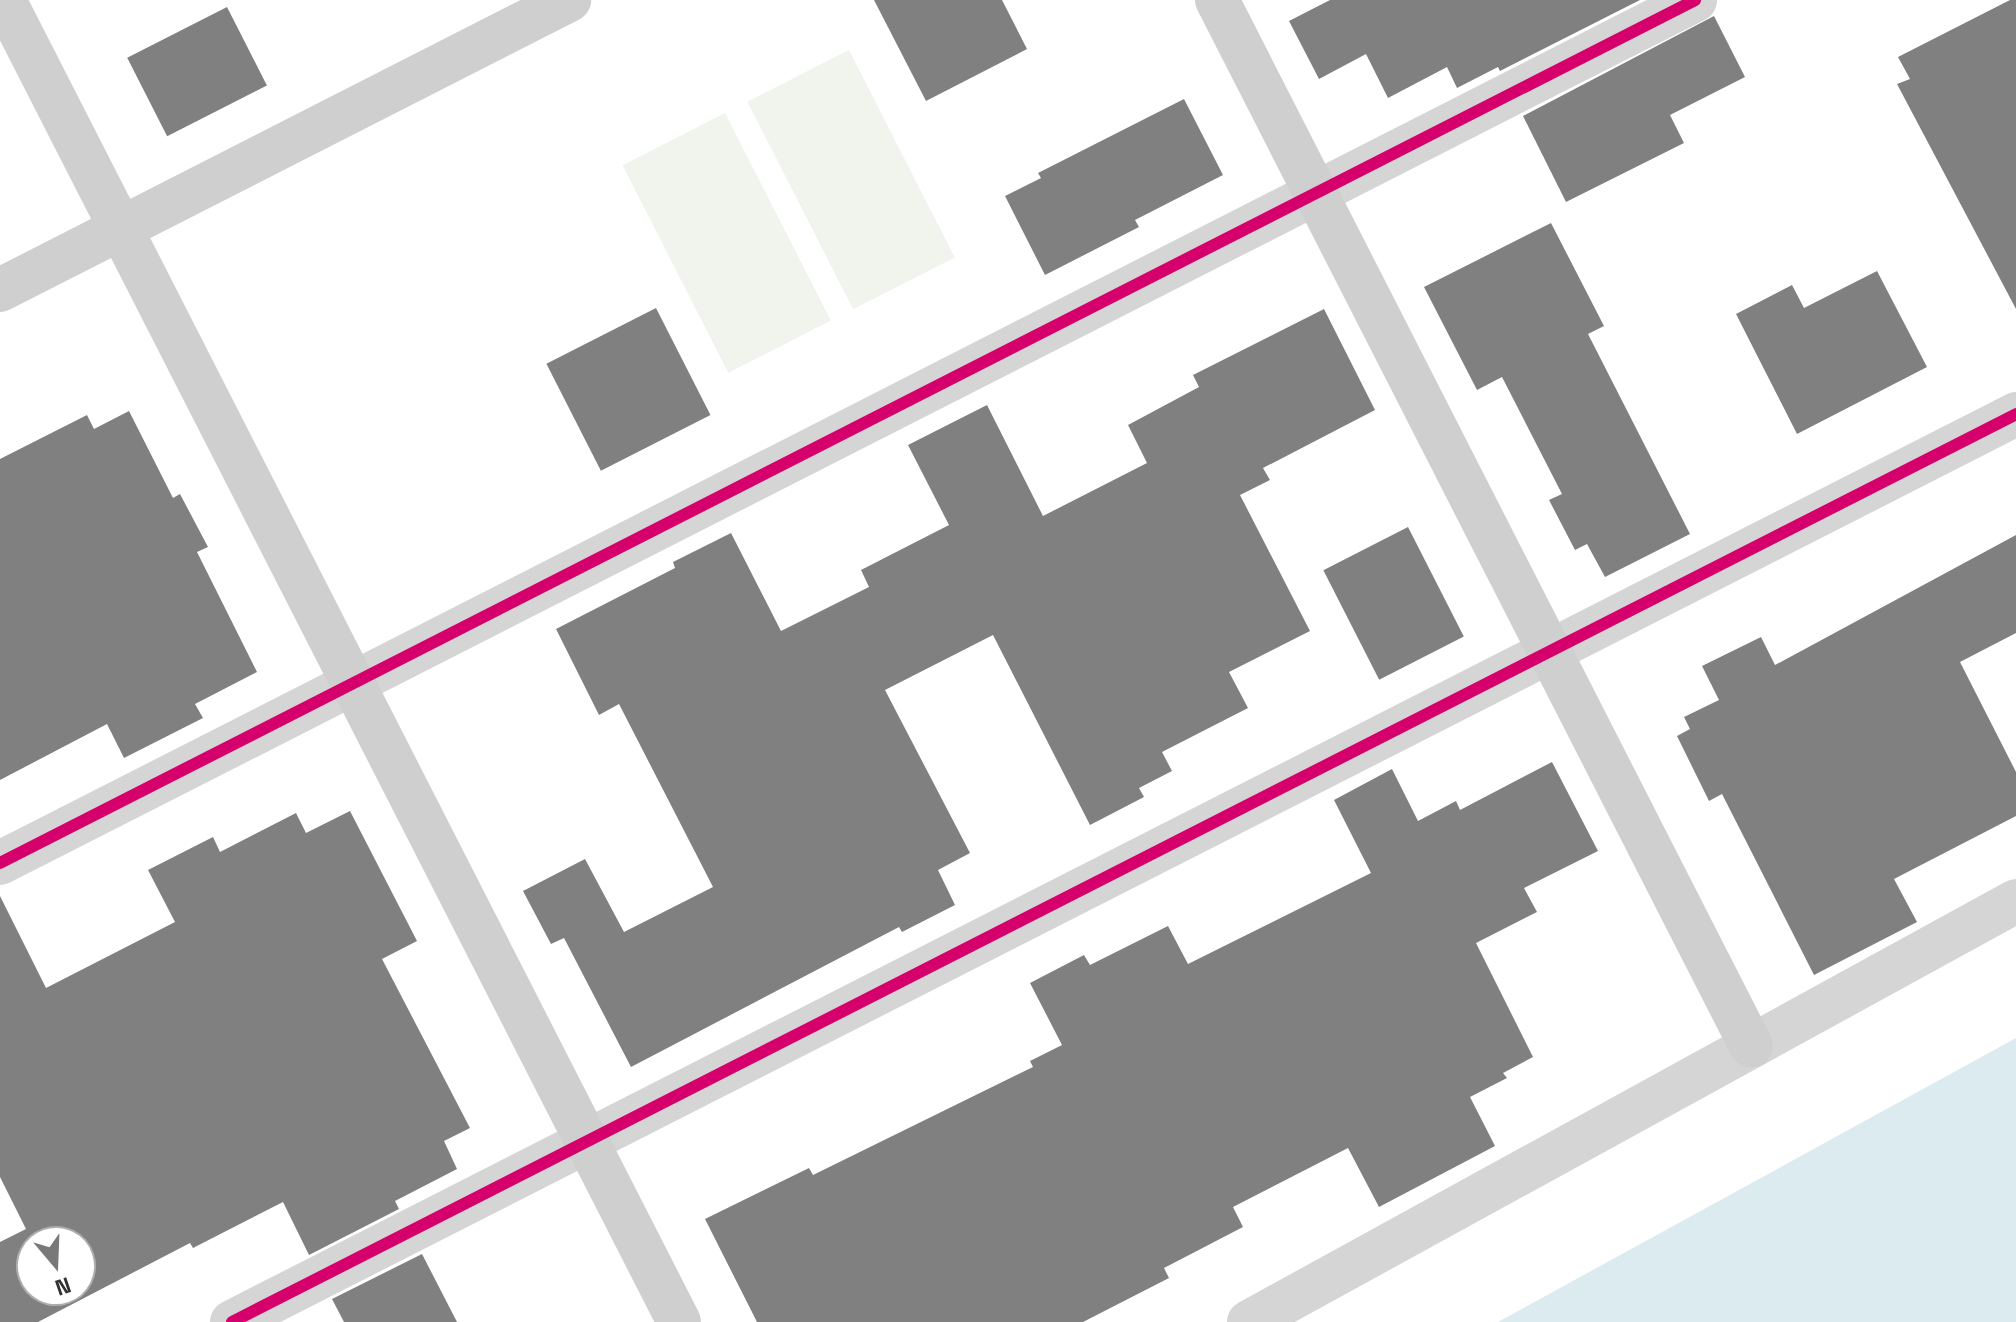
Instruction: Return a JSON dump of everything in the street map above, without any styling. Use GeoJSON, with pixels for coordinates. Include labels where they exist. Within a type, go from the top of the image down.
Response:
{"type":"FeatureCollection","features":[{"type":"Feature","properties":{"kind":"street"},"geometry":{"type":"LineString","coordinates":[[4,0],[679,1322]]}},
{"type":"Feature","properties":{"kind":"street"},"geometry":{"type":"LineString","coordinates":[[0,290],[569,0]]}},
{"type":"Feature","properties":{"kind":"street"},"geometry":{"type":"LineString","coordinates":[[1217,0],[1751,1046]]}},
{"type":"Feature","properties":{"kind":"street"},"geometry":{"type":"LineString","coordinates":[[0,863],[1695,0]]}},
{"type":"Feature","properties":{"kind":"street"},"geometry":{"type":"LineString","coordinates":[[232,1322],[2016,414]]}},
{"type":"Feature","properties":{"kind":"street"},"geometry":{"type":"LineString","coordinates":[[1249,1322],[2016,901]]}},
{"type":"Feature","properties":{"kind":"shaded area"},"geometry":{"type":"Polygon","coordinates":[[[849,50],[955,258],[853,309],[747,102],[849,50]]]}},
{"type":"Feature","properties":{"kind":"shaded area"},"geometry":{"type":"Polygon","coordinates":[[[725,113],[831,321],[728,373],[623,165],[725,113]]]}},
{"type":"Feature","properties":{"kind":"shaded area"},"geometry":{"type":"Polygon","coordinates":[[[2016,1038],[2016,1322],[1498,1322],[2016,1038]]]}},
{"type":"Feature","properties":{"kind":"building"},"geometry":{"type":"Polygon","coordinates":[[[874,0],[1002,0],[1027,49],[926,101],[874,0]]]}},
{"type":"Feature","properties":{"kind":"building"},"geometry":{"type":"Polygon","coordinates":[[[1330,0],[1640,0],[1500,71],[1498,67],[1457,88],[1447,67],[1388,98],[1366,54],[1319,79],[1289,21],[1330,0]]]}},
{"type":"Feature","properties":{"kind":"building"},"geometry":{"type":"Polygon","coordinates":[[[2010,0],[2016,0],[2016,309],[1897,84],[1910,79],[1898,57],[2010,0]]]}},
{"type":"Feature","properties":{"kind":"building"},"geometry":{"type":"Polygon","coordinates":[[[227,7],[267,85],[167,136],[127,58],[227,7]]]}},
{"type":"Feature","properties":{"kind":"building"},"geometry":{"type":"Polygon","coordinates":[[[1714,16],[1745,77],[1670,115],[1684,143],[1566,202],[1523,116],[1714,16]]]}},
{"type":"Feature","properties":{"kind":"building"},"geometry":{"type":"Polygon","coordinates":[[[1184,99],[1223,175],[1135,220],[1139,227],[1045,275],[1005,196],[1041,178],[1038,173],[1184,99]]]}},
{"type":"Feature","properties":{"kind":"building"},"geometry":{"type":"Polygon","coordinates":[[[1551,223],[1604,326],[1588,334],[1690,534],[1605,577],[1587,544],[1575,550],[1549,500],[1562,494],[1502,377],[1477,390],[1424,287],[1551,223]]]}},
{"type":"Feature","properties":{"kind":"building"},"geometry":{"type":"Polygon","coordinates":[[[1877,271],[1927,367],[1797,434],[1736,314],[1792,285],[1804,308],[1877,271]]]}},
{"type":"Feature","properties":{"kind":"building"},"geometry":{"type":"Polygon","coordinates":[[[656,308],[710,415],[601,471],[546,364],[656,308]]]}},
{"type":"Feature","properties":{"kind":"building"},"geometry":{"type":"Polygon","coordinates":[[[1324,309],[1375,410],[1263,468],[1270,480],[1240,495],[1310,631],[1229,672],[1248,708],[1162,752],[1172,771],[1139,788],[1144,797],[1090,825],[993,635],[885,690],[970,853],[938,870],[955,905],[902,932],[899,927],[631,1067],[564,938],[551,944],[523,891],[585,859],[624,932],[713,887],[619,704],[599,715],[556,629],[675,568],[673,562],[731,533],[781,631],[869,587],[861,570],[949,525],[908,445],[987,405],[1043,516],[1147,463],[1128,425],[1199,387],[1193,375],[1324,309]]]}},
{"type":"Feature","properties":{"kind":"building"},"geometry":{"type":"Polygon","coordinates":[[[129,411],[173,498],[180,494],[208,547],[197,552],[257,672],[195,704],[203,718],[124,758],[107,724],[0,780],[0,459],[87,415],[94,429],[129,411]]]}},
{"type":"Feature","properties":{"kind":"building"},"geometry":{"type":"Polygon","coordinates":[[[1408,527],[1464,637],[1379,680],[1323,570],[1408,527]]]}},
{"type":"Feature","properties":{"kind":"building"},"geometry":{"type":"Polygon","coordinates":[[[2016,535],[2016,633],[1960,662],[2016,772],[2016,816],[1894,879],[1917,922],[1814,975],[1722,794],[1709,801],[1677,736],[1690,729],[1684,717],[1719,700],[1702,666],[1761,637],[1775,665],[2016,535]]]}},
{"type":"Feature","properties":{"kind":"building"},"geometry":{"type":"Polygon","coordinates":[[[1552,762],[1598,851],[1524,888],[1537,912],[1476,943],[1533,1057],[1503,1073],[1507,1078],[1470,1097],[1495,1146],[1379,1207],[1348,1148],[1233,1207],[1243,1227],[1164,1268],[1169,1278],[1083,1322],[757,1322],[705,1219],[809,1168],[813,1175],[1033,1067],[1030,1061],[1062,1045],[1030,983],[1084,955],[1090,965],[1168,926],[1188,964],[1371,873],[1334,800],[1392,769],[1418,821],[1456,801],[1460,810],[1552,762]]]}},
{"type":"Feature","properties":{"kind":"building"},"geometry":{"type":"Polygon","coordinates":[[[350,811],[417,941],[382,959],[470,1128],[444,1141],[457,1169],[395,1201],[399,1209],[309,1255],[283,1202],[193,1248],[190,1243],[96,1292],[96,1226],[24,1226],[0,1177],[0,896],[46,988],[175,922],[148,870],[213,837],[220,852],[296,813],[306,833],[350,811]]]}},
{"type":"Feature","properties":{"kind":"building"},"geometry":{"type":"Polygon","coordinates":[[[16,1234],[16,1306],[69,1306],[38,1322],[0,1322],[0,1242],[16,1234]]]}},
{"type":"Feature","properties":{"kind":"building"},"geometry":{"type":"Polygon","coordinates":[[[422,1254],[457,1322],[344,1322],[332,1299],[422,1254]]]}},
{"type":"Feature","properties":{"kind":"cycle path"},"geometry":{"type":"LineString","coordinates":[[0,863],[1695,0]]}},
{"type":"Feature","properties":{"kind":"cycle path"},"geometry":{"type":"LineString","coordinates":[[232,1322],[2016,414]]}}]}
